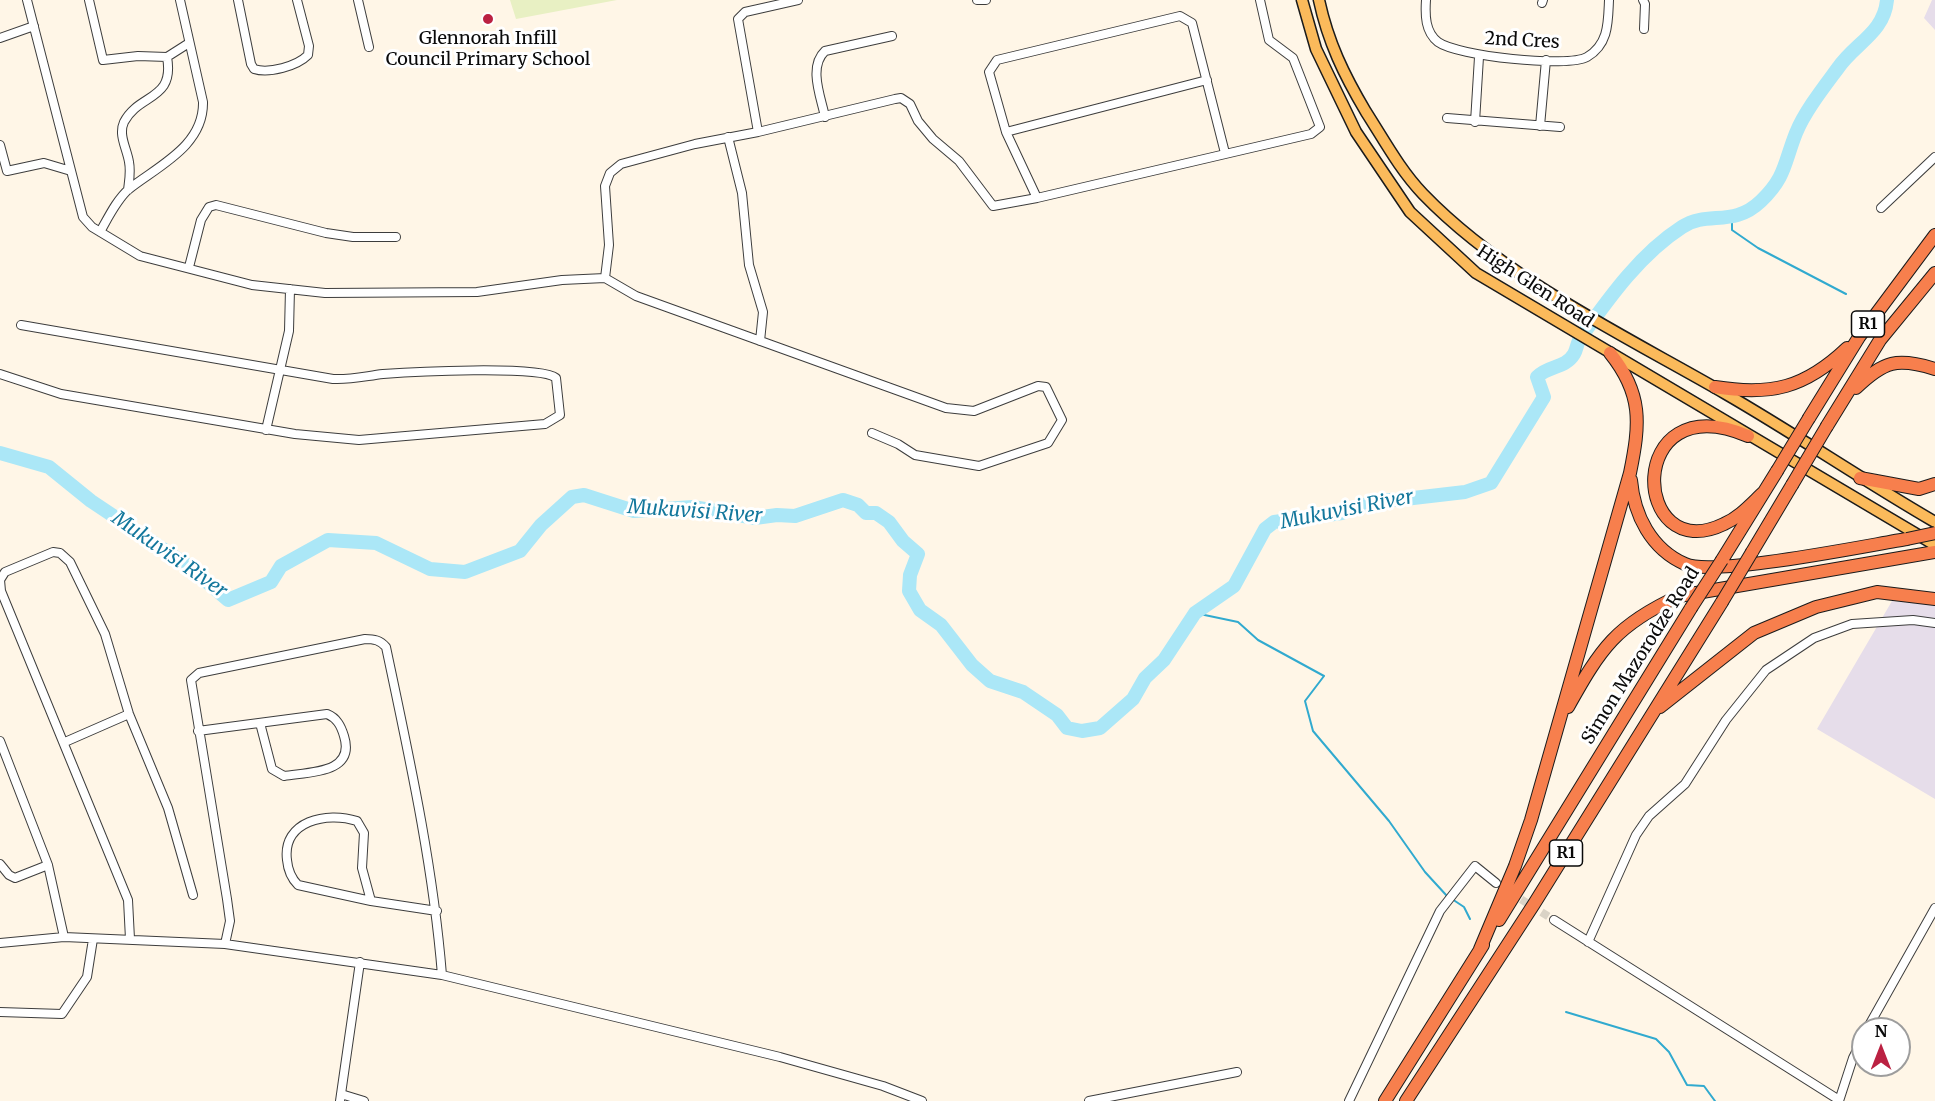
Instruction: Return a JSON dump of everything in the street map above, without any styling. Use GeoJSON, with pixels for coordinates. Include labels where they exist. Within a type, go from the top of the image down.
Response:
{"type":"FeatureCollection","features":[{"type":"Feature","properties":{"kind":"highway","name":"Simon Mazorodze Road"},"geometry":{"type":"LineString","coordinates":[[1385,1101],[1859,337],[1935,236]]}},
{"type":"Feature","properties":{"kind":"highway","name":"R1"},"geometry":{"type":"LineString","coordinates":[[1406,1101],[1654,712],[1880,340],[1935,273]]}},
{"type":"Feature","properties":{"kind":"highway"},"geometry":{"type":"LineString","coordinates":[[1714,387],[1739,391],[1764,391],[1787,387],[1811,377],[1859,337]]}},
{"type":"Feature","properties":{"kind":"highway"},"geometry":{"type":"LineString","coordinates":[[1480,949],[1515,866],[1630,473],[1638,432],[1637,409],[1624,371],[1610,353]]}},
{"type":"Feature","properties":{"kind":"highway"},"geometry":{"type":"LineString","coordinates":[[1844,400],[1877,368],[1911,362],[1935,369]]}},
{"type":"Feature","properties":{"kind":"highway"},"geometry":{"type":"LineString","coordinates":[[1748,436],[1726,427],[1695,427],[1680,433],[1667,443],[1656,461],[1652,485],[1659,507],[1674,525],[1692,531],[1707,530],[1724,524],[1742,513],[1764,492]]}},
{"type":"Feature","properties":{"kind":"highway"},"geometry":{"type":"LineString","coordinates":[[1630,473],[1632,497],[1652,542],[1686,566],[1757,563],[1935,534]]}},
{"type":"Feature","properties":{"kind":"highway"},"geometry":{"type":"LineString","coordinates":[[1860,478],[1919,489],[1935,484]]}},
{"type":"Feature","properties":{"kind":"highway"},"geometry":{"type":"LineString","coordinates":[[1558,723],[1593,662],[1616,633],[1654,607],[1693,591],[1935,552]]}},
{"type":"Feature","properties":{"kind":"highway"},"geometry":{"type":"LineString","coordinates":[[1654,712],[1754,633],[1816,607],[1877,592],[1935,599]]}},
{"type":"Feature","properties":{"kind":"main road","name":"High Glen Road"},"geometry":{"type":"LineString","coordinates":[[1302,0],[1316,49],[1356,132],[1410,212],[1476,273],[1748,436],[1935,544]]}},
{"type":"Feature","properties":{"kind":"main road","name":"High Glen Road"},"geometry":{"type":"LineString","coordinates":[[1318,0],[1330,43],[1341,70],[1398,164],[1416,186],[1481,246],[1571,304],[1714,387],[1935,522]]}},
{"type":"Feature","properties":{"kind":"street"},"geometry":{"type":"LineString","coordinates":[[27,0],[83,217],[92,227],[140,256],[252,285],[325,293],[477,292],[562,280],[605,278],[636,296],[946,408],[974,411],[1038,386],[1046,387],[1062,420],[1048,443],[979,466],[915,455],[898,444],[872,433]]}},
{"type":"Feature","properties":{"kind":"street"},"geometry":{"type":"LineString","coordinates":[[89,0],[103,60],[138,56],[167,57],[189,43]]}},
{"type":"Feature","properties":{"kind":"street"},"geometry":{"type":"LineString","coordinates":[[100,232],[128,190],[170,161],[188,142],[200,119],[203,102],[180,0]]}},
{"type":"Feature","properties":{"kind":"street"},"geometry":{"type":"LineString","coordinates":[[238,0],[251,64],[254,69],[261,71],[302,61],[309,55],[309,46],[297,0]]}},
{"type":"Feature","properties":{"kind":"street"},"geometry":{"type":"LineString","coordinates":[[358,0],[369,47]]}},
{"type":"Feature","properties":{"kind":"street"},"geometry":{"type":"LineString","coordinates":[[759,132],[738,19],[745,12],[798,0]]}},
{"type":"Feature","properties":{"kind":"street"},"geometry":{"type":"LineString","coordinates":[[977,0],[986,0]]}},
{"type":"Feature","properties":{"kind":"street"},"geometry":{"type":"LineString","coordinates":[[605,278],[609,245],[605,186],[610,173],[621,164],[895,99],[906,100],[933,139],[959,161],[993,206],[1311,134],[1320,127],[1293,58],[1269,40],[1260,0]]}},
{"type":"Feature","properties":{"kind":"street","name":"2nd Cres"},"geometry":{"type":"LineString","coordinates":[[1426,0],[1427,27],[1437,42],[1479,57],[1546,60],[1580,60],[1590,56],[1604,41],[1607,33],[1610,0]]}},
{"type":"Feature","properties":{"kind":"street"},"geometry":{"type":"LineString","coordinates":[[1642,0],[1645,3],[1644,29]]}},
{"type":"Feature","properties":{"kind":"street"},"geometry":{"type":"LineString","coordinates":[[1036,198],[1005,132],[989,72],[997,60],[1180,16],[1192,23],[1225,153]]}},
{"type":"Feature","properties":{"kind":"street"},"geometry":{"type":"LineString","coordinates":[[0,38],[34,26]]}},
{"type":"Feature","properties":{"kind":"street"},"geometry":{"type":"LineString","coordinates":[[825,117],[816,66],[819,57],[825,51],[892,36]]}},
{"type":"Feature","properties":{"kind":"street"},"geometry":{"type":"LineString","coordinates":[[128,190],[129,162],[121,132],[129,115],[160,91],[168,80],[167,57]]}},
{"type":"Feature","properties":{"kind":"street"},"geometry":{"type":"LineString","coordinates":[[1475,122],[1479,57]]}},
{"type":"Feature","properties":{"kind":"street"},"geometry":{"type":"LineString","coordinates":[[1540,126],[1546,60]]}},
{"type":"Feature","properties":{"kind":"street"},"geometry":{"type":"LineString","coordinates":[[1005,132],[1207,80]]}},
{"type":"Feature","properties":{"kind":"street"},"geometry":{"type":"LineString","coordinates":[[1447,118],[1560,128]]}},
{"type":"Feature","properties":{"kind":"street"},"geometry":{"type":"LineString","coordinates":[[728,137],[742,193],[749,265],[763,312],[760,341]]}},
{"type":"Feature","properties":{"kind":"street"},"geometry":{"type":"LineString","coordinates":[[0,145],[7,171],[44,163],[71,171]]}},
{"type":"Feature","properties":{"kind":"street"},"geometry":{"type":"LineString","coordinates":[[1881,208],[1935,157]]}},
{"type":"Feature","properties":{"kind":"street"},"geometry":{"type":"LineString","coordinates":[[189,267],[201,220],[209,207],[216,205],[353,237],[396,237]]}},
{"type":"Feature","properties":{"kind":"street"},"geometry":{"type":"LineString","coordinates":[[266,430],[289,331],[290,289]]}},
{"type":"Feature","properties":{"kind":"street"},"geometry":{"type":"LineString","coordinates":[[0,374],[61,394],[266,430],[359,440],[546,424],[560,415],[556,378],[543,372],[485,370],[383,374],[354,380],[333,380],[21,325]]}},
{"type":"Feature","properties":{"kind":"street"},"geometry":{"type":"LineString","coordinates":[[130,939],[128,900],[0,585],[5,572],[45,554],[60,553],[70,562],[105,634],[129,714],[166,800],[193,895]]}},
{"type":"Feature","properties":{"kind":"street"},"geometry":{"type":"LineString","coordinates":[[1588,942],[1636,835],[1649,816],[1685,784],[1726,720],[1766,670],[1814,638],[1852,624],[1913,620],[1935,623]]}},
{"type":"Feature","properties":{"kind":"street"},"geometry":{"type":"LineString","coordinates":[[225,944],[230,921],[190,687],[191,680],[199,673],[365,639],[382,642],[386,647],[437,911],[442,975]]}},
{"type":"Feature","properties":{"kind":"street"},"geometry":{"type":"LineString","coordinates":[[65,742],[129,714]]}},
{"type":"Feature","properties":{"kind":"street"},"geometry":{"type":"LineString","coordinates":[[198,731],[327,714],[334,717],[345,739],[344,757],[336,766],[327,769],[284,776],[277,774],[272,769],[260,723]]}},
{"type":"Feature","properties":{"kind":"street"},"geometry":{"type":"LineString","coordinates":[[0,741],[48,865],[64,937]]}},
{"type":"Feature","properties":{"kind":"street"},"geometry":{"type":"LineString","coordinates":[[371,901],[362,868],[364,833],[357,821],[322,820],[297,827],[289,837],[286,850],[291,878],[298,885],[371,901],[437,911]]}},
{"type":"Feature","properties":{"kind":"street"},"geometry":{"type":"LineString","coordinates":[[0,864],[9,875],[15,878],[48,865]]}},
{"type":"Feature","properties":{"kind":"street"},"geometry":{"type":"LineString","coordinates":[[1350,1101],[1440,910],[1475,866],[1496,883]]}},
{"type":"Feature","properties":{"kind":"street"},"geometry":{"type":"LineString","coordinates":[[1875,1017],[1935,908]]}},
{"type":"Feature","properties":{"kind":"street"},"geometry":{"type":"LineString","coordinates":[[1554,921],[1839,1100],[1851,1064]]}},
{"type":"Feature","properties":{"kind":"street"},"geometry":{"type":"LineString","coordinates":[[0,943],[64,937],[225,944],[442,975],[759,1051],[883,1086],[922,1101]]}},
{"type":"Feature","properties":{"kind":"street"},"geometry":{"type":"LineString","coordinates":[[0,1012],[62,1014],[87,977],[93,939]]}},
{"type":"Feature","properties":{"kind":"street"},"geometry":{"type":"LineString","coordinates":[[360,962],[340,1098],[364,1101]]}},
{"type":"Feature","properties":{"kind":"street"},"geometry":{"type":"LineString","coordinates":[[1089,1101],[1237,1072]]}},
{"type":"Feature","properties":{"kind":"shaded area"},"geometry":{"type":"Polygon","coordinates":[[[1932,0],[1935,0],[1935,30],[1924,18],[1932,0]]]}},
{"type":"Feature","properties":{"kind":"shaded area"},"geometry":{"type":"Polygon","coordinates":[[[1892,601],[1935,605],[1935,799],[1817,729],[1892,601]]]}},
{"type":"Feature","properties":{"kind":"green space"},"geometry":{"type":"Polygon","coordinates":[[[510,0],[617,0],[516,19],[510,0]]]}},
{"type":"Feature","properties":{"kind":"waterway","name":"Mukuvisi River"},"geometry":{"type":"LineString","coordinates":[[0,453],[49,467],[91,501],[187,565],[228,600],[271,582],[281,566],[328,540],[376,543],[430,569],[465,572],[520,551],[541,525],[572,497],[584,495],[634,511],[693,507],[755,518],[777,515],[795,516],[843,500],[858,505],[866,513],[876,513],[889,522],[903,541],[918,554],[910,575],[909,591],[920,610],[941,625],[972,665],[990,681],[1023,692],[1057,715],[1067,728],[1082,731],[1100,728],[1133,699],[1145,678],[1164,660],[1195,613],[1234,586],[1265,529],[1274,522],[1342,513],[1378,500],[1465,492],[1491,483],[1544,397],[1537,377],[1546,370],[1570,359],[1580,339],[1614,292],[1639,263],[1667,238],[1692,222],[1731,217],[1751,209],[1761,201],[1780,177],[1796,133],[1810,108],[1845,59],[1875,29],[1885,11],[1887,0]]}},
{"type":"Feature","properties":{"kind":"waterway"},"geometry":{"type":"LineString","coordinates":[[1732,218],[1732,230],[1758,248],[1846,294]]}},
{"type":"Feature","properties":{"kind":"waterway"},"geometry":{"type":"LineString","coordinates":[[1195,613],[1238,622],[1258,640],[1324,676],[1305,701],[1313,731],[1389,821],[1425,872],[1447,896]]}},
{"type":"Feature","properties":{"kind":"waterway"},"geometry":{"type":"LineString","coordinates":[[1452,899],[1464,907],[1470,919]]}},
{"type":"Feature","properties":{"kind":"waterway"},"geometry":{"type":"LineString","coordinates":[[1566,1012],[1656,1039],[1669,1052],[1687,1085],[1704,1086],[1715,1101]]}},
{"type":"Feature","properties":{"kind":"tunnel"},"geometry":{"type":"LineString","coordinates":[[1511,893],[1554,920]]}},
{"type":"Feature","properties":{"kind":"place","name":"Glennorah Infill Council Primary School"},"geometry":{"type":"Point","coordinates":[488,19]}}]}
